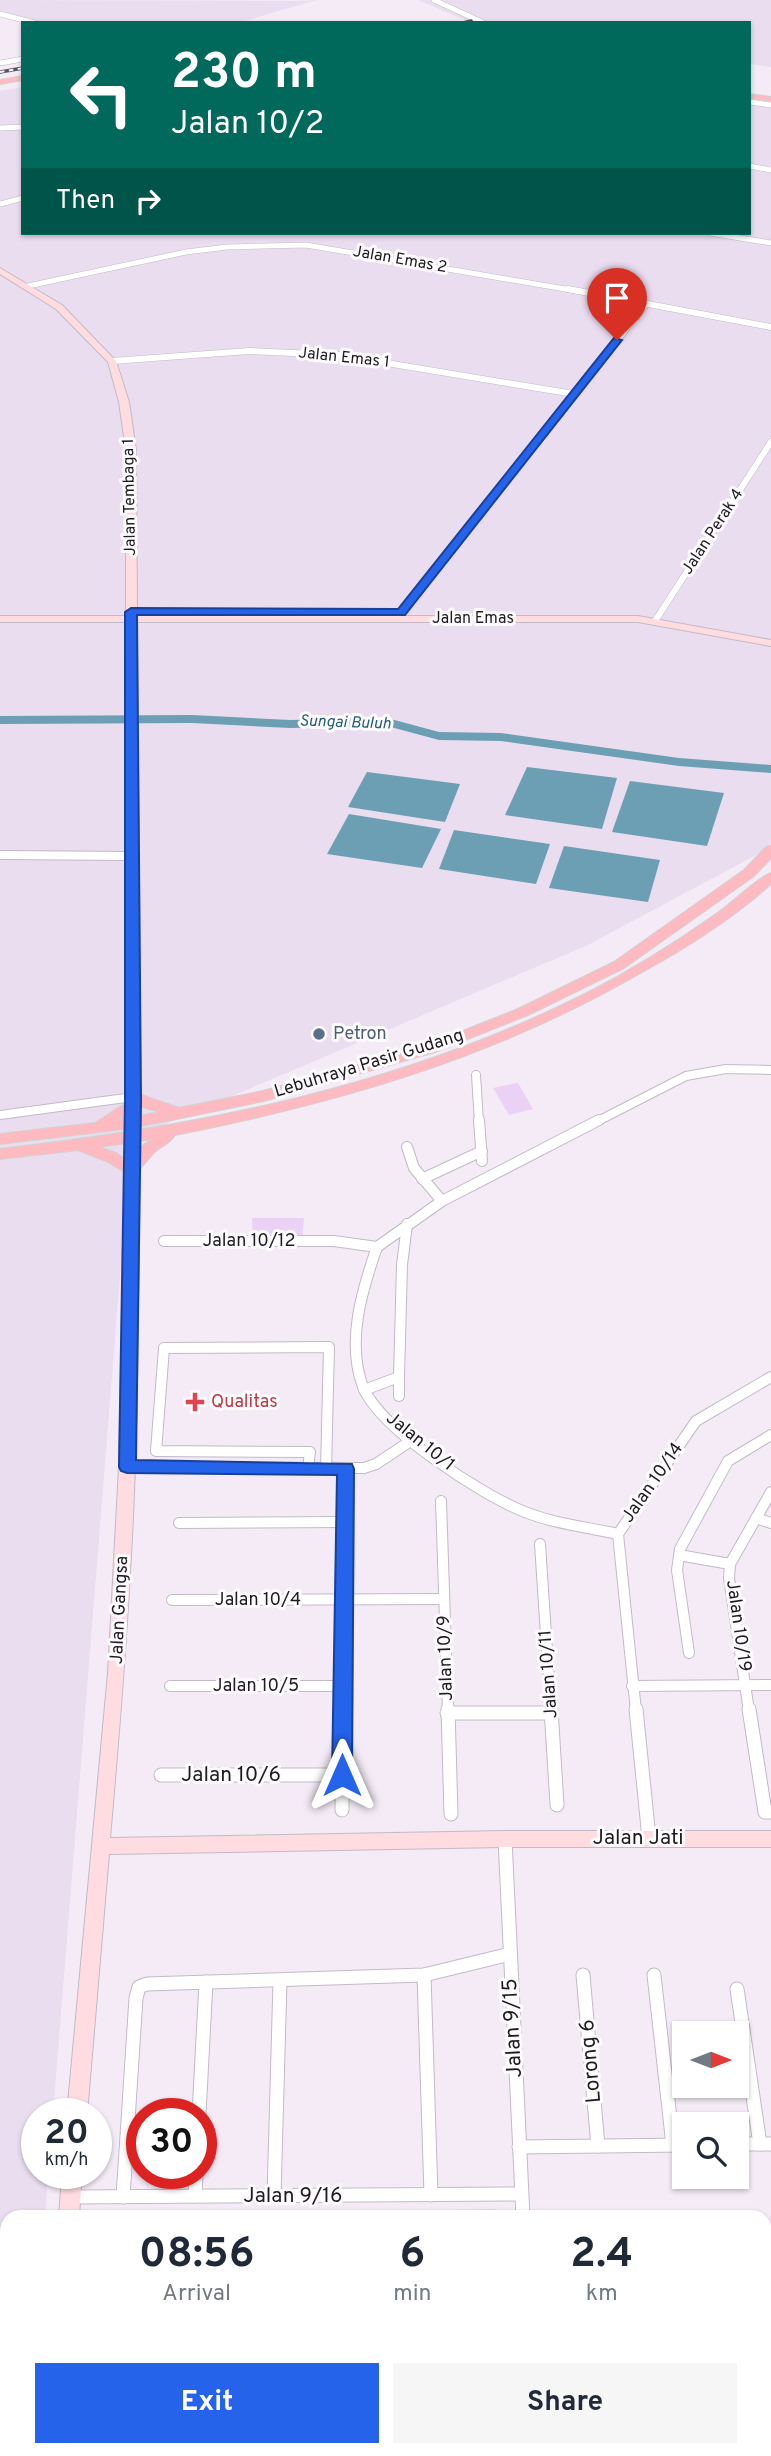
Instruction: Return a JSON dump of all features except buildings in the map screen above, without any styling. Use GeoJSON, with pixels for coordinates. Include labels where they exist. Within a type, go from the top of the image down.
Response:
{"type":"FeatureCollection","features":[{"type":"Feature","properties":{"kind":"main road"},"geometry":{"type":"LineString","coordinates":[[0,80],[21,76]]}},
{"type":"Feature","properties":{"kind":"main road"},"geometry":{"type":"LineString","coordinates":[[751,94],[771,98]]}},
{"type":"Feature","properties":{"kind":"main road","name":"Lebuhraya Pasir Gudang"},"geometry":{"type":"LineString","coordinates":[[0,1154],[81,1146],[188,1110],[274,1094],[430,1049],[523,1012],[619,965],[749,873],[771,850]]}},
{"type":"Feature","properties":{"kind":"main road","name":"Lebuhraya Pasir Gudang"},"geometry":{"type":"LineString","coordinates":[[0,1139],[87,1129],[176,1131],[290,1107],[438,1064],[532,1024],[636,972],[706,928],[771,877]]}},
{"type":"Feature","properties":{"kind":"main road"},"geometry":{"type":"LineString","coordinates":[[87,1129],[112,1118],[133,1101],[166,1109],[188,1110]]}},
{"type":"Feature","properties":{"kind":"main road"},"geometry":{"type":"LineString","coordinates":[[81,1146],[111,1157],[130,1170],[149,1148],[176,1131]]}},
{"type":"Feature","properties":{"kind":"street"},"geometry":{"type":"LineString","coordinates":[[434,0],[480,21]]}},
{"type":"Feature","properties":{"kind":"street"},"geometry":{"type":"LineString","coordinates":[[0,14],[27,21]]}},
{"type":"Feature","properties":{"kind":"street"},"geometry":{"type":"LineString","coordinates":[[0,63],[21,59]]}},
{"type":"Feature","properties":{"kind":"street"},"geometry":{"type":"LineString","coordinates":[[751,102],[771,106]]}},
{"type":"Feature","properties":{"kind":"street"},"geometry":{"type":"LineString","coordinates":[[0,128],[21,127]]}},
{"type":"Feature","properties":{"kind":"street"},"geometry":{"type":"LineString","coordinates":[[751,166],[771,170]]}},
{"type":"Feature","properties":{"kind":"street"},"geometry":{"type":"LineString","coordinates":[[0,204],[21,199]]}},
{"type":"Feature","properties":{"kind":"street"},"geometry":{"type":"LineString","coordinates":[[722,235],[771,243]]}},
{"type":"Feature","properties":{"kind":"street","name":"Jalan Emas 2"},"geometry":{"type":"LineString","coordinates":[[29,286],[186,252],[227,247],[306,245],[771,327]]}},
{"type":"Feature","properties":{"kind":"street","name":"Jalan Tembaga 1"},"geometry":{"type":"LineString","coordinates":[[0,270],[29,286],[67,314],[112,361],[124,402],[131,450],[131,856]]}},
{"type":"Feature","properties":{"kind":"street"},"geometry":{"type":"LineString","coordinates":[[401,612],[646,304]]}},
{"type":"Feature","properties":{"kind":"street","name":"Jalan Emas 1"},"geometry":{"type":"LineString","coordinates":[[112,361],[249,351],[338,355],[574,394]]}},
{"type":"Feature","properties":{"kind":"street","name":"Jalan Perak 4"},"geometry":{"type":"LineString","coordinates":[[657,618],[771,442]]}},
{"type":"Feature","properties":{"kind":"street"},"geometry":{"type":"LineString","coordinates":[[0,612],[131,615]]}},
{"type":"Feature","properties":{"kind":"street","name":"Jalan Emas"},"geometry":{"type":"LineString","coordinates":[[131,615],[594,613],[657,618],[771,634]]}},
{"type":"Feature","properties":{"kind":"street"},"geometry":{"type":"LineString","coordinates":[[0,618],[131,615]]}},
{"type":"Feature","properties":{"kind":"street","name":"Jalan Emas"},"geometry":{"type":"LineString","coordinates":[[131,615],[657,618],[771,643]]}},
{"type":"Feature","properties":{"kind":"street"},"geometry":{"type":"LineString","coordinates":[[0,855],[131,856]]}},
{"type":"Feature","properties":{"kind":"street","name":"Jalan Gangsa"},"geometry":{"type":"LineString","coordinates":[[78,2098],[116,1673],[127,1467],[133,1101],[131,856]]}},
{"type":"Feature","properties":{"kind":"street"},"geometry":{"type":"LineString","coordinates":[[399,1377],[364,1390],[358,1356],[358,1323],[364,1287],[377,1247],[442,1201],[686,1076],[726,1069],[771,1070]]}},
{"type":"Feature","properties":{"kind":"street"},"geometry":{"type":"LineString","coordinates":[[422,1179],[482,1156],[476,1075]]}},
{"type":"Feature","properties":{"kind":"street"},"geometry":{"type":"LineString","coordinates":[[0,1115],[133,1101]]}},
{"type":"Feature","properties":{"kind":"street"},"geometry":{"type":"LineString","coordinates":[[407,1147],[410,1161],[442,1201]]}},
{"type":"Feature","properties":{"kind":"street"},"geometry":{"type":"LineString","coordinates":[[399,1396],[402,1265],[407,1224]]}},
{"type":"Feature","properties":{"kind":"street","name":"Jalan 10/12"},"geometry":{"type":"LineString","coordinates":[[164,1241],[334,1241],[377,1247]]}},
{"type":"Feature","properties":{"kind":"street"},"geometry":{"type":"LineString","coordinates":[[326,1469],[327,1452],[329,1349],[327,1346],[164,1348],[156,1449],[158,1452],[327,1452]]}},
{"type":"Feature","properties":{"kind":"street","name":"Jalan 10/14"},"geometry":{"type":"LineString","coordinates":[[649,1838],[618,1534],[696,1421],[771,1377]]}},
{"type":"Feature","properties":{"kind":"street","name":"Jalan 10/1"},"geometry":{"type":"LineString","coordinates":[[364,1390],[391,1422],[412,1440],[510,1506],[536,1516],[618,1534]]}},
{"type":"Feature","properties":{"kind":"street"},"geometry":{"type":"LineString","coordinates":[[689,1653],[677,1570],[679,1555],[729,1461],[771,1435]]}},
{"type":"Feature","properties":{"kind":"street"},"geometry":{"type":"LineString","coordinates":[[127,1467],[346,1469],[376,1465],[412,1440]]}},
{"type":"Feature","properties":{"kind":"street"},"geometry":{"type":"LineString","coordinates":[[309,1469],[310,1452]]}},
{"type":"Feature","properties":{"kind":"street"},"geometry":{"type":"LineString","coordinates":[[342,1810],[346,1469]]}},
{"type":"Feature","properties":{"kind":"street","name":"Jalan 10/19"},"geometry":{"type":"LineString","coordinates":[[768,1812],[729,1578],[730,1564],[771,1492]]}},
{"type":"Feature","properties":{"kind":"street","name":"Jalan 10/9"},"geometry":{"type":"LineString","coordinates":[[441,1501],[451,1814]]}},
{"type":"Feature","properties":{"kind":"street"},"geometry":{"type":"LineString","coordinates":[[756,1518],[771,1523]]}},
{"type":"Feature","properties":{"kind":"street"},"geometry":{"type":"LineString","coordinates":[[179,1523],[345,1522]]}},
{"type":"Feature","properties":{"kind":"street","name":"Jalan 10/11"},"geometry":{"type":"LineString","coordinates":[[540,1544],[557,1805]]}},
{"type":"Feature","properties":{"kind":"street"},"geometry":{"type":"LineString","coordinates":[[679,1555],[730,1564]]}},
{"type":"Feature","properties":{"kind":"street","name":"Jalan 10/4"},"geometry":{"type":"LineString","coordinates":[[172,1600],[444,1599]]}},
{"type":"Feature","properties":{"kind":"street"},"geometry":{"type":"LineString","coordinates":[[632,1681],[771,1685]]}},
{"type":"Feature","properties":{"kind":"street","name":"Jalan 10/5"},"geometry":{"type":"LineString","coordinates":[[170,1686],[342,1686]]}},
{"type":"Feature","properties":{"kind":"street"},"geometry":{"type":"LineString","coordinates":[[447,1713],[551,1713]]}},
{"type":"Feature","properties":{"kind":"street","name":"Jalan 10/6"},"geometry":{"type":"LineString","coordinates":[[161,1776],[342,1775]]}},
{"type":"Feature","properties":{"kind":"street","name":"Jalan Jati"},"geometry":{"type":"LineString","coordinates":[[102,1846],[505,1839],[771,1839]]}},
{"type":"Feature","properties":{"kind":"street","name":"Jalan 9/15"},"geometry":{"type":"LineString","coordinates":[[505,1839],[522,2210]]}},
{"type":"Feature","properties":{"kind":"street"},"geometry":{"type":"LineString","coordinates":[[123,2197],[136,1998],[137,1990],[143,1985],[424,1975],[510,1954]]}},
{"type":"Feature","properties":{"kind":"street"},"geometry":{"type":"LineString","coordinates":[[424,1975],[431,2195]]}},
{"type":"Feature","properties":{"kind":"street","name":"Lorong 6"},"geometry":{"type":"LineString","coordinates":[[583,1975],[598,2146]]}},
{"type":"Feature","properties":{"kind":"street"},"geometry":{"type":"LineString","coordinates":[[654,1975],[673,2112]]}},
{"type":"Feature","properties":{"kind":"street"},"geometry":{"type":"LineString","coordinates":[[274,2196],[280,1980]]}},
{"type":"Feature","properties":{"kind":"street"},"geometry":{"type":"LineString","coordinates":[[200,2098],[206,1982]]}},
{"type":"Feature","properties":{"kind":"street"},"geometry":{"type":"LineString","coordinates":[[737,1989],[766,2144]]}},
{"type":"Feature","properties":{"kind":"street"},"geometry":{"type":"LineString","coordinates":[[519,2147],[672,2145]]}},
{"type":"Feature","properties":{"kind":"street"},"geometry":{"type":"LineString","coordinates":[[70,2207],[71,2189]]}},
{"type":"Feature","properties":{"kind":"street"},"geometry":{"type":"LineString","coordinates":[[195,2189],[195,2196]]}},
{"type":"Feature","properties":{"kind":"street","name":"Jalan 9/16"},"geometry":{"type":"LineString","coordinates":[[70,2207],[123,2197],[521,2194]]}},
{"type":"Feature","properties":{"kind":"shaded area"},"geometry":{"type":"Polygon","coordinates":[[[0,0],[316,0],[245,21],[38,21],[0,12],[0,0]]]}},
{"type":"Feature","properties":{"kind":"shaded area"},"geometry":{"type":"Polygon","coordinates":[[[418,0],[771,0],[771,67],[751,64],[751,21],[466,21],[418,0]]]}},
{"type":"Feature","properties":{"kind":"shaded area"},"geometry":{"type":"Polygon","coordinates":[[[21,87],[21,235],[751,235],[751,101],[771,104],[771,847],[588,945],[131,1139],[54,2098],[21,2098],[21,2189],[47,2189],[45,2210],[0,2210],[0,91],[21,87]]]}},
{"type":"Feature","properties":{"kind":"shaded area"},"geometry":{"type":"Polygon","coordinates":[[[518,1083],[533,1109],[509,1115],[493,1088],[518,1083]]]}},
{"type":"Feature","properties":{"kind":"shaded area"},"geometry":{"type":"Polygon","coordinates":[[[252,1218],[304,1218],[302,1241],[253,1240],[252,1218]]]}},
{"type":"Feature","properties":{"kind":"water"},"geometry":{"type":"Polygon","coordinates":[[[527,767],[617,778],[602,829],[505,815],[527,767]]]}},
{"type":"Feature","properties":{"kind":"water"},"geometry":{"type":"Polygon","coordinates":[[[367,772],[460,784],[445,822],[348,807],[367,772]]]}},
{"type":"Feature","properties":{"kind":"water"},"geometry":{"type":"Polygon","coordinates":[[[630,781],[724,793],[707,846],[612,832],[630,781]]]}},
{"type":"Feature","properties":{"kind":"water"},"geometry":{"type":"Polygon","coordinates":[[[349,814],[441,829],[422,868],[327,854],[349,814]]]}},
{"type":"Feature","properties":{"kind":"water"},"geometry":{"type":"Polygon","coordinates":[[[454,830],[550,844],[536,884],[439,869],[454,830]]]}},
{"type":"Feature","properties":{"kind":"water"},"geometry":{"type":"Polygon","coordinates":[[[564,846],[660,860],[648,902],[549,888],[564,846]]]}},
{"type":"Feature","properties":{"kind":"waterway","name":"Sungai Buluh"},"geometry":{"type":"LineString","coordinates":[[0,720],[192,719],[290,724],[387,722],[439,736],[501,737],[679,762],[771,769]]}},
{"type":"Feature","properties":{"kind":"railway"},"geometry":{"type":"LineString","coordinates":[[0,72],[21,68]]}},
{"type":"Feature","properties":{"kind":"place","name":"Petron"},"geometry":{"type":"Point","coordinates":[319,1034]}},
{"type":"Feature","properties":{"kind":"place","name":"Qualitas"},"geometry":{"type":"Point","coordinates":[195,1402]}},
{"type":"Feature","properties":{"kind":"route"},"geometry":{"type":"LineString","coordinates":[[342,1775],[346,1469],[127,1467],[133,1101],[131,612],[401,612],[617,340]]}}]}
